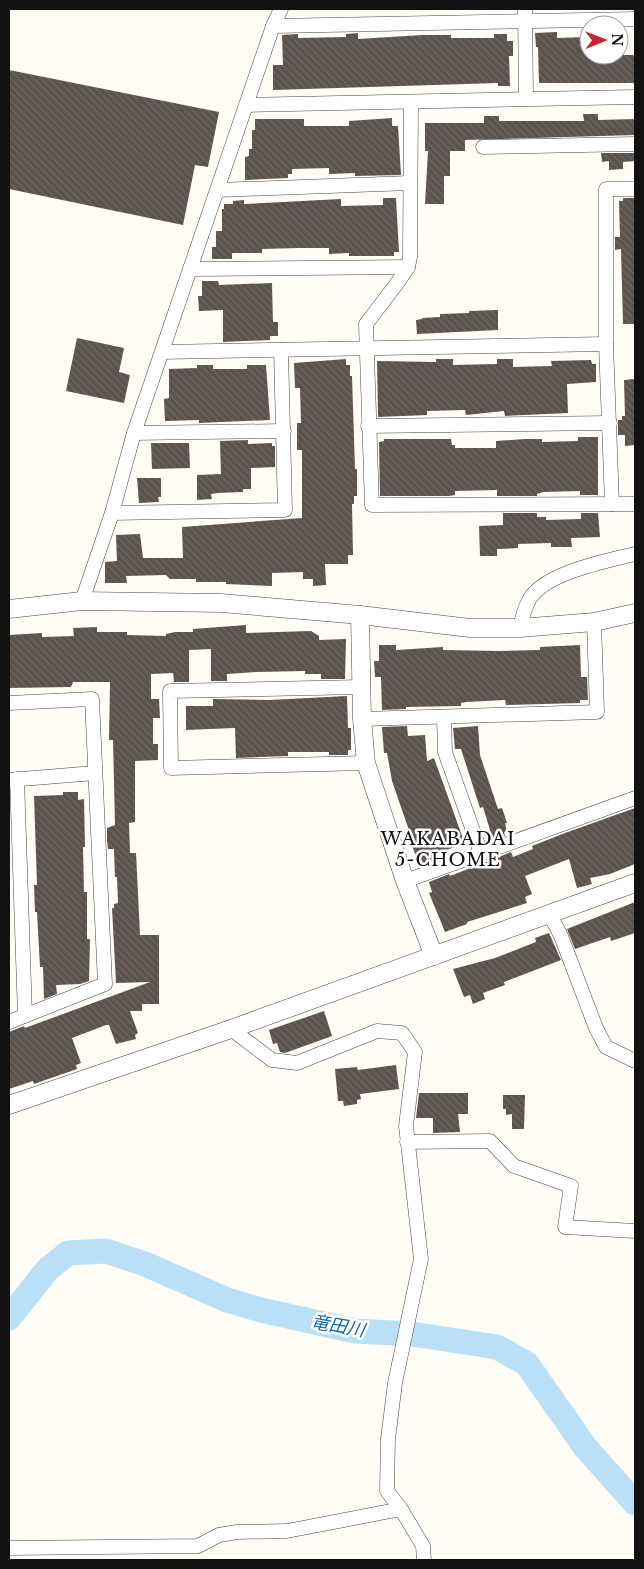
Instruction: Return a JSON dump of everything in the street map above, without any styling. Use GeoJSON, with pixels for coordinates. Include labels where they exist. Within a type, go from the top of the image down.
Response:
{"type":"FeatureCollection","features":[{"type":"Feature","properties":{"kind":"street"},"geometry":{"type":"LineString","coordinates":[[82,601],[112,513],[134,433],[273,26],[281,9]]}},
{"type":"Feature","properties":{"kind":"street"},"geometry":{"type":"LineString","coordinates":[[273,26],[525,15],[635,19]]}},
{"type":"Feature","properties":{"kind":"street"},"geometry":{"type":"LineString","coordinates":[[525,15],[526,98]]}},
{"type":"Feature","properties":{"kind":"street"},"geometry":{"type":"LineString","coordinates":[[247,105],[635,97]]}},
{"type":"Feature","properties":{"kind":"street"},"geometry":{"type":"LineString","coordinates":[[411,102],[410,256],[408,267],[366,324],[372,505],[635,504]]}},
{"type":"Feature","properties":{"kind":"street"},"geometry":{"type":"LineString","coordinates":[[483,147],[635,144]]}},
{"type":"Feature","properties":{"kind":"street"},"geometry":{"type":"LineString","coordinates":[[218,190],[410,183]]}},
{"type":"Feature","properties":{"kind":"street"},"geometry":{"type":"LineString","coordinates":[[612,504],[606,344],[606,189],[635,189]]}},
{"type":"Feature","properties":{"kind":"street"},"geometry":{"type":"LineString","coordinates":[[190,269],[408,267]]}},
{"type":"Feature","properties":{"kind":"street"},"geometry":{"type":"LineString","coordinates":[[162,352],[366,346],[606,344]]}},
{"type":"Feature","properties":{"kind":"street"},"geometry":{"type":"LineString","coordinates":[[112,513],[285,510],[281,350]]}},
{"type":"Feature","properties":{"kind":"street"},"geometry":{"type":"LineString","coordinates":[[368,426],[610,423]]}},
{"type":"Feature","properties":{"kind":"street"},"geometry":{"type":"LineString","coordinates":[[134,433],[284,431]]}},
{"type":"Feature","properties":{"kind":"street"},"geometry":{"type":"LineString","coordinates":[[520,628],[528,601],[538,589],[557,577],[635,554]]}},
{"type":"Feature","properties":{"kind":"street"},"geometry":{"type":"LineString","coordinates":[[9,609],[82,601],[221,603],[360,614],[470,628],[520,628],[594,622],[635,613]]}},
{"type":"Feature","properties":{"kind":"street"},"geometry":{"type":"LineString","coordinates":[[360,614],[362,719],[366,762],[405,881],[434,956]]}},
{"type":"Feature","properties":{"kind":"street"},"geometry":{"type":"LineString","coordinates":[[362,719],[597,712],[594,622]]}},
{"type":"Feature","properties":{"kind":"street"},"geometry":{"type":"LineString","coordinates":[[361,686],[170,691],[171,768],[366,762]]}},
{"type":"Feature","properties":{"kind":"street"},"geometry":{"type":"LineString","coordinates":[[9,703],[92,699],[105,984],[9,1022]]}},
{"type":"Feature","properties":{"kind":"street"},"geometry":{"type":"LineString","coordinates":[[444,718],[444,752],[481,854]]}},
{"type":"Feature","properties":{"kind":"street"},"geometry":{"type":"LineString","coordinates":[[25,1016],[13,780],[95,774]]}},
{"type":"Feature","properties":{"kind":"street"},"geometry":{"type":"LineString","coordinates":[[405,881],[635,798]]}},
{"type":"Feature","properties":{"kind":"street"},"geometry":{"type":"LineString","coordinates":[[9,1105],[231,1029],[635,883]]}},
{"type":"Feature","properties":{"kind":"street"},"geometry":{"type":"LineString","coordinates":[[550,915],[561,936],[596,1028],[606,1047],[635,1061]]}},
{"type":"Feature","properties":{"kind":"street"},"geometry":{"type":"LineString","coordinates":[[231,1029],[272,1060],[297,1063],[377,1031],[402,1034],[415,1052],[406,1126],[421,1259],[396,1383],[388,1439],[387,1490],[401,1509],[423,1546],[424,1560]]}},
{"type":"Feature","properties":{"kind":"street"},"geometry":{"type":"LineString","coordinates":[[407,1142],[490,1141],[514,1166],[571,1186],[565,1227],[635,1232]]}},
{"type":"Feature","properties":{"kind":"street"},"geometry":{"type":"LineString","coordinates":[[9,1548],[198,1553],[219,1535],[237,1532],[287,1531],[401,1509]]}},
{"type":"Feature","properties":{"kind":"building"},"geometry":{"type":"Polygon","coordinates":[[[557,32],[557,38],[579,37],[579,65],[629,65],[629,55],[635,55],[635,83],[539,83],[538,47],[536,47],[535,33],[557,32]]]}},
{"type":"Feature","properties":{"kind":"building"},"geometry":{"type":"Polygon","coordinates":[[[358,33],[358,39],[422,35],[451,35],[451,38],[494,38],[494,34],[507,34],[507,41],[513,41],[513,56],[509,56],[510,86],[498,86],[498,83],[273,90],[273,65],[283,65],[282,35],[298,34],[298,38],[346,37],[346,34],[358,33]]]}},
{"type":"Feature","properties":{"kind":"building"},"geometry":{"type":"Polygon","coordinates":[[[9,70],[219,112],[208,167],[195,165],[183,225],[9,189],[9,70]]]}},
{"type":"Feature","properties":{"kind":"building"},"geometry":{"type":"Polygon","coordinates":[[[583,114],[598,114],[598,120],[635,119],[635,135],[465,140],[465,151],[450,151],[450,176],[444,176],[444,204],[425,204],[428,151],[425,151],[425,123],[484,123],[484,116],[499,116],[499,121],[584,121],[583,114]]]}},
{"type":"Feature","properties":{"kind":"building"},"geometry":{"type":"Polygon","coordinates":[[[392,118],[392,126],[398,126],[401,175],[355,176],[355,173],[329,174],[329,168],[292,169],[292,174],[288,174],[288,178],[245,180],[245,157],[249,156],[249,149],[252,149],[252,130],[255,130],[255,119],[304,119],[304,126],[349,126],[349,121],[392,118]]]}},
{"type":"Feature","properties":{"kind":"building"},"geometry":{"type":"Polygon","coordinates":[[[601,153],[635,153],[635,161],[623,162],[623,169],[609,170],[609,161],[602,162],[601,153]]]}},
{"type":"Feature","properties":{"kind":"building"},"geometry":{"type":"Polygon","coordinates":[[[383,198],[396,198],[399,252],[394,252],[394,256],[349,256],[349,253],[329,254],[329,248],[298,248],[262,249],[262,253],[232,253],[232,259],[212,259],[212,247],[216,247],[216,231],[222,231],[222,209],[224,209],[224,204],[233,204],[233,201],[244,200],[244,204],[341,199],[341,206],[383,205],[383,198]]]}},
{"type":"Feature","properties":{"kind":"building"},"geometry":{"type":"Polygon","coordinates":[[[623,198],[635,198],[635,324],[623,324],[621,249],[615,250],[615,237],[620,237],[619,201],[623,201],[623,198]]]}},
{"type":"Feature","properties":{"kind":"building"},"geometry":{"type":"Polygon","coordinates":[[[202,281],[218,281],[219,285],[272,283],[273,322],[278,322],[278,336],[270,336],[270,340],[223,342],[223,310],[199,311],[198,296],[202,296],[202,281]]]}},
{"type":"Feature","properties":{"kind":"building"},"geometry":{"type":"Polygon","coordinates":[[[498,310],[498,330],[417,334],[416,320],[422,318],[440,317],[440,314],[498,310]]]}},
{"type":"Feature","properties":{"kind":"building"},"geometry":{"type":"Polygon","coordinates":[[[77,338],[124,348],[119,372],[130,375],[124,403],[66,391],[77,338]]]}},
{"type":"Feature","properties":{"kind":"building"},"geometry":{"type":"Polygon","coordinates":[[[346,359],[346,365],[350,365],[350,376],[352,376],[355,469],[357,469],[357,496],[354,496],[354,504],[352,504],[353,555],[348,555],[348,564],[325,564],[326,585],[313,586],[313,579],[303,579],[303,572],[272,573],[272,586],[226,584],[226,582],[196,582],[196,579],[170,579],[166,575],[126,576],[127,583],[105,583],[105,562],[117,561],[116,535],[140,534],[143,558],[183,558],[182,527],[302,518],[302,450],[297,450],[297,423],[301,423],[300,388],[295,388],[294,363],[346,359]]]}},
{"type":"Feature","properties":{"kind":"building"},"geometry":{"type":"Polygon","coordinates":[[[436,359],[453,359],[453,365],[497,364],[497,359],[513,359],[513,367],[552,366],[551,361],[591,360],[592,364],[596,364],[596,382],[567,384],[568,413],[505,416],[504,411],[466,415],[465,410],[427,411],[427,415],[378,417],[377,361],[436,362],[436,359]]]}},
{"type":"Feature","properties":{"kind":"building"},"geometry":{"type":"Polygon","coordinates":[[[197,365],[213,365],[213,369],[247,369],[247,365],[266,365],[270,420],[199,423],[199,420],[165,421],[164,399],[169,398],[169,369],[197,368],[197,365]]]}},
{"type":"Feature","properties":{"kind":"building"},"geometry":{"type":"Polygon","coordinates":[[[635,379],[635,445],[625,446],[625,435],[618,435],[618,420],[622,420],[622,416],[625,416],[624,380],[635,379]]]}},
{"type":"Feature","properties":{"kind":"building"},"geometry":{"type":"Polygon","coordinates":[[[578,437],[598,437],[598,495],[580,495],[580,491],[543,492],[537,494],[537,496],[497,496],[497,490],[455,491],[455,495],[449,496],[380,496],[379,442],[384,441],[384,439],[451,439],[452,445],[455,445],[455,448],[496,448],[496,441],[542,439],[542,442],[578,441],[578,437]]]}},
{"type":"Feature","properties":{"kind":"building"},"geometry":{"type":"Polygon","coordinates":[[[248,440],[248,444],[272,443],[272,446],[275,446],[275,467],[251,468],[251,489],[243,489],[243,492],[211,494],[212,499],[197,500],[197,475],[221,474],[220,441],[248,440]]]}},
{"type":"Feature","properties":{"kind":"building"},"geometry":{"type":"Polygon","coordinates":[[[151,443],[189,443],[190,468],[152,469],[151,443]]]}},
{"type":"Feature","properties":{"kind":"building"},"geometry":{"type":"Polygon","coordinates":[[[137,478],[161,478],[161,497],[158,497],[159,502],[139,503],[137,478]]]}},
{"type":"Feature","properties":{"kind":"building"},"geometry":{"type":"Polygon","coordinates":[[[503,513],[537,513],[537,517],[546,517],[546,520],[581,519],[581,513],[598,513],[600,537],[571,538],[572,547],[551,547],[551,543],[518,544],[518,548],[497,549],[497,556],[480,556],[479,526],[503,525],[503,513]]]}},
{"type":"Feature","properties":{"kind":"building"},"geometry":{"type":"Polygon","coordinates":[[[246,625],[246,633],[311,631],[319,636],[319,640],[346,639],[345,679],[321,679],[321,674],[305,674],[305,671],[227,674],[227,681],[211,681],[211,649],[189,650],[189,682],[174,682],[173,673],[151,674],[151,699],[159,699],[160,718],[153,718],[153,744],[158,744],[158,760],[135,761],[135,822],[129,823],[130,853],[136,853],[140,935],[159,935],[159,1004],[142,1004],[142,1011],[130,1011],[138,1033],[135,1035],[136,1039],[116,1044],[109,1025],[72,1038],[81,1063],[76,1065],[77,1069],[34,1084],[33,1081],[9,1089],[9,1032],[24,1026],[25,1028],[150,982],[116,983],[112,908],[114,908],[114,904],[118,903],[117,877],[115,877],[114,849],[108,849],[107,841],[107,828],[115,825],[113,740],[109,740],[110,682],[73,682],[71,687],[9,688],[9,635],[42,633],[42,637],[74,636],[73,628],[97,627],[97,632],[127,632],[127,635],[166,636],[166,634],[175,632],[193,632],[193,629],[246,625]]]}},
{"type":"Feature","properties":{"kind":"building"},"geometry":{"type":"Polygon","coordinates":[[[379,645],[396,645],[396,650],[443,647],[443,650],[499,651],[540,650],[540,647],[580,645],[581,677],[587,677],[588,700],[580,700],[580,703],[506,705],[505,700],[466,702],[461,703],[461,706],[406,707],[406,709],[382,710],[381,677],[375,677],[374,661],[379,661],[379,645]]]}},
{"type":"Feature","properties":{"kind":"building"},"geometry":{"type":"Polygon","coordinates":[[[347,696],[348,728],[351,728],[351,750],[348,750],[348,755],[329,755],[329,752],[288,752],[288,756],[236,758],[235,728],[186,730],[186,706],[213,706],[213,699],[270,700],[347,696]]]}},
{"type":"Feature","properties":{"kind":"building"},"geometry":{"type":"Polygon","coordinates":[[[407,726],[408,736],[425,735],[427,761],[434,758],[465,844],[436,853],[439,860],[423,865],[422,860],[418,862],[410,840],[412,839],[392,781],[387,753],[384,753],[382,727],[407,726]]]}},
{"type":"Feature","properties":{"kind":"building"},"geometry":{"type":"Polygon","coordinates":[[[478,726],[480,755],[498,809],[502,808],[507,823],[505,823],[507,831],[504,832],[505,836],[493,840],[483,807],[480,808],[461,749],[455,749],[453,728],[478,726]]]}},
{"type":"Feature","properties":{"kind":"building"},"geometry":{"type":"Polygon","coordinates":[[[63,792],[78,792],[78,800],[84,799],[84,892],[87,892],[87,939],[90,939],[89,981],[80,984],[56,985],[57,994],[44,999],[43,967],[40,967],[37,912],[35,912],[34,885],[37,885],[34,796],[63,795],[63,792]]]}},
{"type":"Feature","properties":{"kind":"building"},"geometry":{"type":"Polygon","coordinates":[[[635,808],[635,864],[610,874],[590,878],[592,884],[577,888],[569,859],[525,876],[532,894],[525,897],[527,903],[467,922],[467,924],[445,932],[429,893],[432,892],[429,882],[449,874],[450,876],[511,852],[513,857],[533,849],[532,846],[635,808]]]}},
{"type":"Feature","properties":{"kind":"building"},"geometry":{"type":"Polygon","coordinates":[[[635,902],[635,933],[611,941],[610,937],[575,949],[567,929],[635,902]]]}},
{"type":"Feature","properties":{"kind":"building"},"geometry":{"type":"Polygon","coordinates":[[[549,933],[561,960],[504,982],[505,985],[483,993],[485,999],[473,1004],[470,995],[464,997],[453,969],[495,958],[536,942],[535,938],[549,933]]]}},
{"type":"Feature","properties":{"kind":"building"},"geometry":{"type":"Polygon","coordinates":[[[324,1011],[332,1036],[285,1053],[280,1052],[277,1043],[273,1044],[269,1030],[324,1011]]]}},
{"type":"Feature","properties":{"kind":"building"},"geometry":{"type":"Polygon","coordinates":[[[396,1065],[399,1089],[360,1094],[361,1099],[357,1100],[357,1104],[344,1106],[343,1101],[338,1101],[335,1069],[357,1067],[358,1070],[396,1065]]]}},
{"type":"Feature","properties":{"kind":"building"},"geometry":{"type":"Polygon","coordinates":[[[419,1093],[468,1093],[468,1114],[458,1114],[460,1132],[433,1133],[433,1118],[416,1118],[419,1093]]]}},
{"type":"Feature","properties":{"kind":"building"},"geometry":{"type":"Polygon","coordinates":[[[503,1095],[525,1095],[524,1129],[512,1129],[512,1114],[506,1115],[506,1109],[503,1109],[503,1095]]]}},
{"type":"Feature","properties":{"kind":"waterway","name":"竜田川"},"geometry":{"type":"LineString","coordinates":[[9,1318],[47,1270],[68,1253],[106,1251],[145,1264],[227,1300],[261,1310],[355,1331],[412,1334],[497,1347],[527,1364],[585,1447],[635,1503]]}},
{"type":"Feature","properties":{"kind":"district","name":"WAKABADAI 5-CHOME"},"geometry":{"type":"Point","coordinates":[448,850]}}]}
